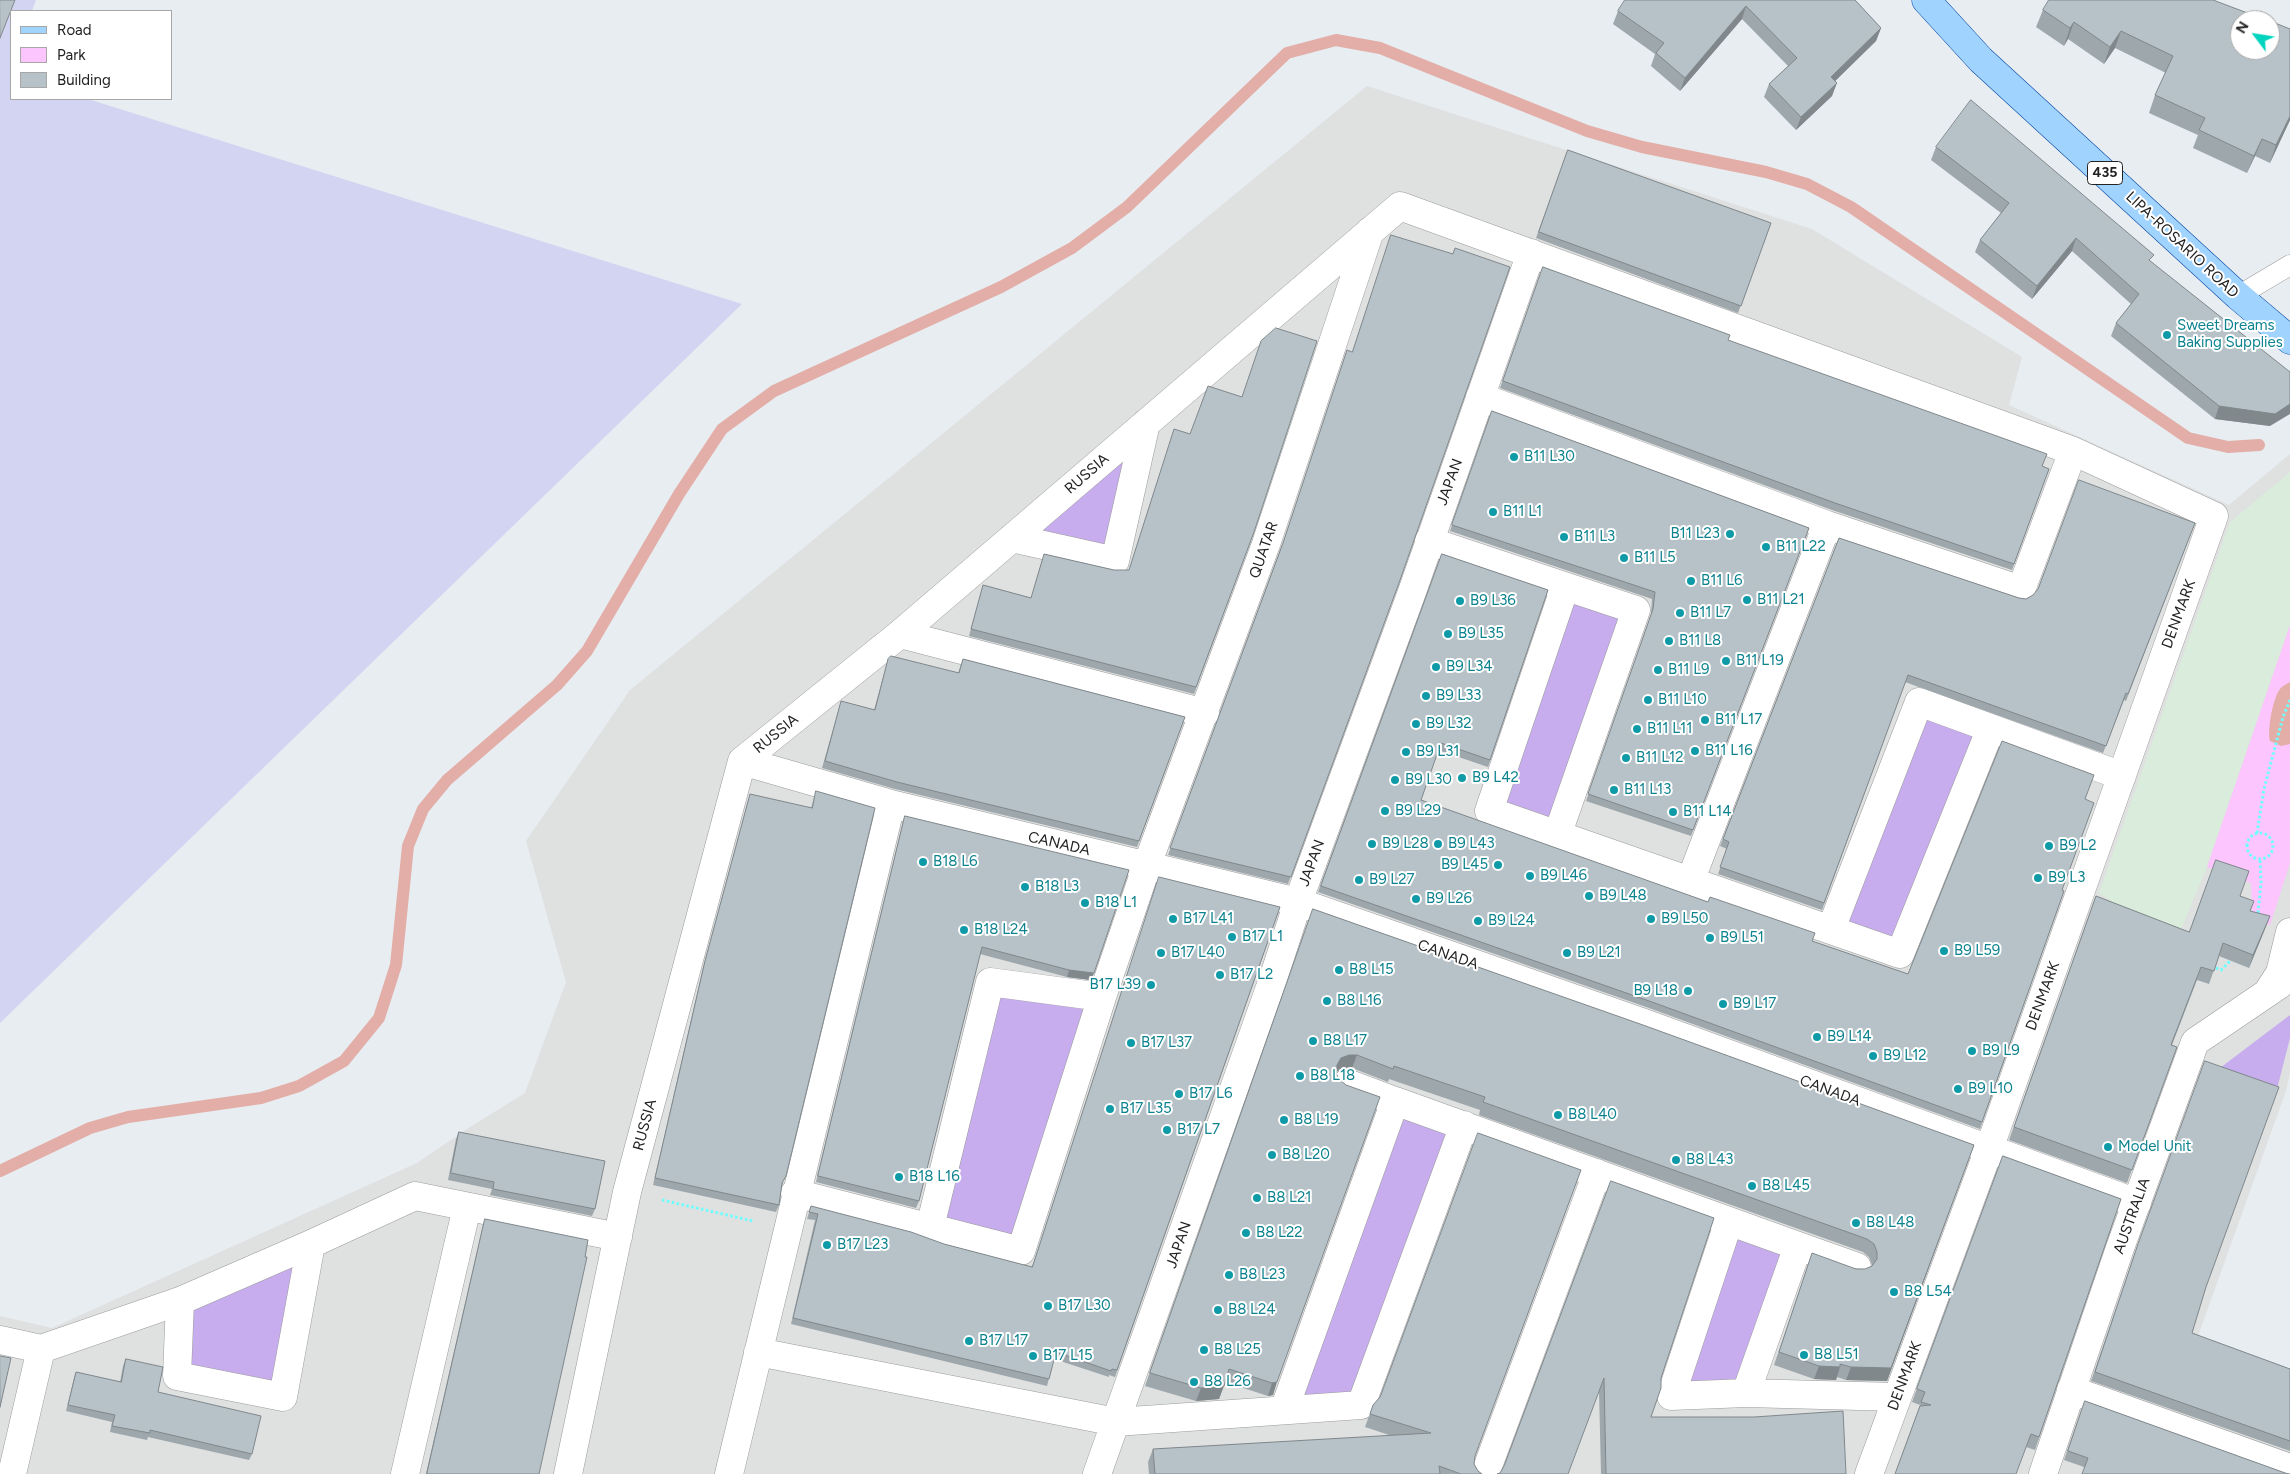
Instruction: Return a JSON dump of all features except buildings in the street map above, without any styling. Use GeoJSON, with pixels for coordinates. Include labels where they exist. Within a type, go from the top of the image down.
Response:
{"type":"FeatureCollection","features":[{"type":"Feature","properties":{"kind":"main road","name":"LIPA-ROSARIO ROAD"},"geometry":{"type":"LineString","coordinates":[[1926,0],[1981,60],[2238,296],[2290,340]]}},
{"type":"Feature","properties":{"kind":"street","name":"RUSSIA"},"geometry":{"type":"LineString","coordinates":[[568,1474],[627,1192],[742,762],[900,634],[1400,206],[1531,253]]}},
{"type":"Feature","properties":{"kind":"street","name":"QUATAR"},"geometry":{"type":"LineString","coordinates":[[930,1227],[1020,1251],[1147,865],[1266,544],[1370,232]]}},
{"type":"Feature","properties":{"kind":"street","name":"JAPAN"},"geometry":{"type":"LineString","coordinates":[[1097,1474],[1274,979],[1298,902],[1531,253]]}},
{"type":"Feature","properties":{"kind":"street"},"geometry":{"type":"LineString","coordinates":[[1480,397],[1827,525],[2021,590],[2073,450],[1531,253]]}},
{"type":"Feature","properties":{"kind":"street"},"geometry":{"type":"LineString","coordinates":[[1012,538],[1115,561],[1146,423]]}},
{"type":"Feature","properties":{"kind":"street","name":"DENMARK"},"geometry":{"type":"LineString","coordinates":[[1869,1474],[1989,1149],[2214,516],[2073,450]]}},
{"type":"Feature","properties":{"kind":"street"},"geometry":{"type":"LineString","coordinates":[[1691,879],[1827,525]]}},
{"type":"Feature","properties":{"kind":"street"},"geometry":{"type":"LineString","coordinates":[[1429,541],[1636,610],[1558,833]]}},
{"type":"Feature","properties":{"kind":"street"},"geometry":{"type":"LineString","coordinates":[[1565,587],[1489,810],[1691,879],[1900,954],[1991,728]]}},
{"type":"Feature","properties":{"kind":"street"},"geometry":{"type":"LineString","coordinates":[[900,634],[1205,712]]}},
{"type":"Feature","properties":{"kind":"street"},"geometry":{"type":"LineString","coordinates":[[1831,929],[1919,702],[2122,776]]}},
{"type":"Feature","properties":{"kind":"street","name":"CANADA"},"geometry":{"type":"LineString","coordinates":[[742,762],[891,804],[1298,902],[1644,1023],[2137,1203]]}},
{"type":"Feature","properties":{"kind":"street"},"geometry":{"type":"LineString","coordinates":[[728,1474],[891,804]]}},
{"type":"Feature","properties":{"kind":"street"},"geometry":{"type":"LineString","coordinates":[[2267,993],[2280,973],[2290,932]]}},
{"type":"Feature","properties":{"kind":"street","name":"AUSTRALIA"},"geometry":{"type":"LineString","coordinates":[[2044,1474],[2071,1390],[2195,1042],[2279,985],[2290,974]]}},
{"type":"Feature","properties":{"kind":"street"},"geometry":{"type":"LineString","coordinates":[[795,1193],[930,1227],[990,982],[1102,997]]}},
{"type":"Feature","properties":{"kind":"street"},"geometry":{"type":"LineString","coordinates":[[1348,1083],[1857,1267]]}},
{"type":"Feature","properties":{"kind":"street"},"geometry":{"type":"LineString","coordinates":[[1284,1410],[1395,1101]]}},
{"type":"Feature","properties":{"kind":"street"},"geometry":{"type":"LineString","coordinates":[[758,1352],[1116,1422],[1361,1405],[1464,1125]]}},
{"type":"Feature","properties":{"kind":"street"},"geometry":{"type":"LineString","coordinates":[[1486,1474],[1597,1173]]}},
{"type":"Feature","properties":{"kind":"street"},"geometry":{"type":"LineString","coordinates":[[0,1340],[41,1350],[180,1301],[312,1244],[415,1196],[618,1237]]}},
{"type":"Feature","properties":{"kind":"street"},"geometry":{"type":"LineString","coordinates":[[405,1474],[467,1206]]}},
{"type":"Feature","properties":{"kind":"street"},"geometry":{"type":"LineString","coordinates":[[1729,1221],[1671,1396],[1746,1393],[1897,1397]]}},
{"type":"Feature","properties":{"kind":"street"},"geometry":{"type":"LineString","coordinates":[[180,1301],[177,1376],[283,1397],[312,1244]]}},
{"type":"Feature","properties":{"kind":"street"},"geometry":{"type":"LineString","coordinates":[[1746,1393],[1798,1246]]}},
{"type":"Feature","properties":{"kind":"street"},"geometry":{"type":"LineString","coordinates":[[12,1474],[41,1350]]}},
{"type":"Feature","properties":{"kind":"street"},"geometry":{"type":"LineString","coordinates":[[2071,1390],[2290,1468]]}},
{"type":"Feature","properties":{"kind":"lane"},"geometry":{"type":"LineString","coordinates":[[2238,296],[2290,265]]}},
{"type":"Feature","properties":{"kind":"path"},"geometry":{"type":"LineString","coordinates":[[2257,833],[2264,789],[2274,748],[2290,700]]}},
{"type":"Feature","properties":{"kind":"path"},"geometry":{"type":"LineString","coordinates":[[2257,833],[2266,834],[2273,844],[2268,856],[2260,859],[2251,855],[2247,848],[2251,836],[2257,833]]}},
{"type":"Feature","properties":{"kind":"path"},"geometry":{"type":"LineString","coordinates":[[2257,918],[2261,883],[2260,859]]}},
{"type":"Feature","properties":{"kind":"path"},"geometry":{"type":"LineString","coordinates":[[2216,968],[2221,970],[2236,954]]}},
{"type":"Feature","properties":{"kind":"path"},"geometry":{"type":"LineString","coordinates":[[627,1192],[787,1229]]}},
{"type":"Feature","properties":{"kind":"shaded area"},"geometry":{"type":"Polygon","coordinates":[[[0,0],[36,0],[32,10],[10,10],[10,100],[91,100],[742,304],[0,1023],[0,0]]]}},
{"type":"Feature","properties":{"kind":"shaded area"},"geometry":{"type":"Polygon","coordinates":[[[1367,86],[1812,229],[2022,357],[2009,405],[2229,505],[2290,454],[2290,1073],[2286,1091],[2198,1336],[2290,1371],[2290,1474],[0,1474],[0,1316],[52,1328],[417,1163],[525,1093],[566,982],[526,841],[630,690],[1367,86]]]}},
{"type":"Feature","properties":{"kind":"shaded area"},"geometry":{"type":"Polygon","coordinates":[[[1146,423],[1115,561],[1012,538],[1146,423]]]}},
{"type":"Feature","properties":{"kind":"shaded area"},"geometry":{"type":"Polygon","coordinates":[[[2290,472],[2290,625],[2207,867],[2175,944],[2099,893],[2230,522],[2290,472]]]}},
{"type":"Feature","properties":{"kind":"shaded area"},"geometry":{"type":"Polygon","coordinates":[[[1565,587],[1636,610],[1558,833],[1489,811],[1565,587]]]}},
{"type":"Feature","properties":{"kind":"shaded area"},"geometry":{"type":"Polygon","coordinates":[[[2290,682],[2290,744],[2281,746],[2270,741],[2270,722],[2277,693],[2290,682]]]}},
{"type":"Feature","properties":{"kind":"shaded area"},"geometry":{"type":"Polygon","coordinates":[[[1919,702],[1991,728],[1900,954],[1831,929],[1919,702]]]}},
{"type":"Feature","properties":{"kind":"shaded area"},"geometry":{"type":"Polygon","coordinates":[[[990,982],[1102,997],[1021,1251],[930,1227],[990,982]]]}},
{"type":"Feature","properties":{"kind":"shaded area"},"geometry":{"type":"Polygon","coordinates":[[[2290,1015],[2290,1038],[2277,1089],[2220,1068],[2290,1015]]]}},
{"type":"Feature","properties":{"kind":"shaded area"},"geometry":{"type":"Polygon","coordinates":[[[1395,1101],[1464,1125],[1361,1405],[1284,1410],[1395,1101]]]}},
{"type":"Feature","properties":{"kind":"shaded area"},"geometry":{"type":"Polygon","coordinates":[[[1729,1221],[1798,1246],[1746,1393],[1671,1396],[1729,1221]]]}},
{"type":"Feature","properties":{"kind":"shaded area"},"geometry":{"type":"Polygon","coordinates":[[[311,1244],[283,1397],[177,1376],[180,1301],[311,1244]]]}},
{"type":"Feature","properties":{"kind":"green space"},"geometry":{"type":"Polygon","coordinates":[[[2290,625],[2290,863],[2270,925],[2256,920],[2252,911],[2251,883],[2207,867],[2290,625]]]}},
{"type":"Feature","properties":{"kind":"waterway"},"geometry":{"type":"LineString","coordinates":[[0,1171],[90,1128],[128,1117],[261,1098],[299,1086],[344,1061],[379,1018],[396,965],[408,846],[423,809],[447,780],[557,685],[587,651],[679,494],[722,429],[774,391],[1001,287],[1072,248],[1127,207],[1287,53],[1336,40],[1380,48],[1587,131],[1642,147],[1766,172],[1807,184],[1851,207],[2188,438],[2228,447],[2259,445]]}},
{"type":"Feature","properties":{"kind":"place","name":"Sweet Dreams Baking Supplies"},"geometry":{"type":"Point","coordinates":[2167,335]}},
{"type":"Feature","properties":{"kind":"place","name":"B11 L30"},"geometry":{"type":"Point","coordinates":[1514,457]}},
{"type":"Feature","properties":{"kind":"place","name":"B11 L1"},"geometry":{"type":"Point","coordinates":[1493,512]}},
{"type":"Feature","properties":{"kind":"place","name":"B11 L23"},"geometry":{"type":"Point","coordinates":[1730,534]}},
{"type":"Feature","properties":{"kind":"place","name":"B11 L3"},"geometry":{"type":"Point","coordinates":[1564,537]}},
{"type":"Feature","properties":{"kind":"place","name":"B11 L22"},"geometry":{"type":"Point","coordinates":[1766,547]}},
{"type":"Feature","properties":{"kind":"place","name":"B11 L5"},"geometry":{"type":"Point","coordinates":[1624,558]}},
{"type":"Feature","properties":{"kind":"place","name":"B11 L6"},"geometry":{"type":"Point","coordinates":[1691,581]}},
{"type":"Feature","properties":{"kind":"place","name":"B11 L21"},"geometry":{"type":"Point","coordinates":[1747,600]}},
{"type":"Feature","properties":{"kind":"place","name":"B9 L36"},"geometry":{"type":"Point","coordinates":[1460,601]}},
{"type":"Feature","properties":{"kind":"place","name":"B11 L7"},"geometry":{"type":"Point","coordinates":[1680,613]}},
{"type":"Feature","properties":{"kind":"place","name":"B9 L35"},"geometry":{"type":"Point","coordinates":[1448,634]}},
{"type":"Feature","properties":{"kind":"place","name":"B11 L8"},"geometry":{"type":"Point","coordinates":[1669,641]}},
{"type":"Feature","properties":{"kind":"place","name":"B11 L19"},"geometry":{"type":"Point","coordinates":[1726,661]}},
{"type":"Feature","properties":{"kind":"place","name":"B9 L34"},"geometry":{"type":"Point","coordinates":[1436,667]}},
{"type":"Feature","properties":{"kind":"place","name":"B11 L9"},"geometry":{"type":"Point","coordinates":[1658,670]}},
{"type":"Feature","properties":{"kind":"place","name":"B9 L33"},"geometry":{"type":"Point","coordinates":[1426,696]}},
{"type":"Feature","properties":{"kind":"place","name":"B11 L10"},"geometry":{"type":"Point","coordinates":[1648,700]}},
{"type":"Feature","properties":{"kind":"place","name":"B11 L17"},"geometry":{"type":"Point","coordinates":[1705,720]}},
{"type":"Feature","properties":{"kind":"place","name":"B9 L32"},"geometry":{"type":"Point","coordinates":[1416,724]}},
{"type":"Feature","properties":{"kind":"place","name":"B11 L11"},"geometry":{"type":"Point","coordinates":[1637,729]}},
{"type":"Feature","properties":{"kind":"place","name":"B11 L16"},"geometry":{"type":"Point","coordinates":[1695,751]}},
{"type":"Feature","properties":{"kind":"place","name":"B9 L31"},"geometry":{"type":"Point","coordinates":[1406,752]}},
{"type":"Feature","properties":{"kind":"place","name":"B11 L12"},"geometry":{"type":"Point","coordinates":[1626,758]}},
{"type":"Feature","properties":{"kind":"place","name":"B9 L42"},"geometry":{"type":"Point","coordinates":[1462,778]}},
{"type":"Feature","properties":{"kind":"place","name":"B9 L30"},"geometry":{"type":"Point","coordinates":[1395,780]}},
{"type":"Feature","properties":{"kind":"place","name":"B11 L13"},"geometry":{"type":"Point","coordinates":[1614,790]}},
{"type":"Feature","properties":{"kind":"place","name":"B9 L29"},"geometry":{"type":"Point","coordinates":[1385,811]}},
{"type":"Feature","properties":{"kind":"place","name":"B11 L14"},"geometry":{"type":"Point","coordinates":[1673,812]}},
{"type":"Feature","properties":{"kind":"place","name":"B9 L28"},"geometry":{"type":"Point","coordinates":[1372,844]}},
{"type":"Feature","properties":{"kind":"place","name":"B9 L43"},"geometry":{"type":"Point","coordinates":[1438,844]}},
{"type":"Feature","properties":{"kind":"place","name":"B9 L2"},"geometry":{"type":"Point","coordinates":[2049,846]}},
{"type":"Feature","properties":{"kind":"place","name":"B18 L6"},"geometry":{"type":"Point","coordinates":[923,862]}},
{"type":"Feature","properties":{"kind":"place","name":"B9 L45"},"geometry":{"type":"Point","coordinates":[1498,865]}},
{"type":"Feature","properties":{"kind":"place","name":"B9 L46"},"geometry":{"type":"Point","coordinates":[1530,876]}},
{"type":"Feature","properties":{"kind":"place","name":"B9 L3"},"geometry":{"type":"Point","coordinates":[2038,878]}},
{"type":"Feature","properties":{"kind":"place","name":"B9 L27"},"geometry":{"type":"Point","coordinates":[1359,880]}},
{"type":"Feature","properties":{"kind":"place","name":"B18 L3"},"geometry":{"type":"Point","coordinates":[1025,887]}},
{"type":"Feature","properties":{"kind":"place","name":"B9 L48"},"geometry":{"type":"Point","coordinates":[1589,896]}},
{"type":"Feature","properties":{"kind":"place","name":"B9 L26"},"geometry":{"type":"Point","coordinates":[1416,899]}},
{"type":"Feature","properties":{"kind":"place","name":"B18 L1"},"geometry":{"type":"Point","coordinates":[1085,903]}},
{"type":"Feature","properties":{"kind":"place","name":"B17 L41"},"geometry":{"type":"Point","coordinates":[1173,919]}},
{"type":"Feature","properties":{"kind":"place","name":"B9 L50"},"geometry":{"type":"Point","coordinates":[1651,919]}},
{"type":"Feature","properties":{"kind":"place","name":"B9 L24"},"geometry":{"type":"Point","coordinates":[1478,921]}},
{"type":"Feature","properties":{"kind":"place","name":"B18 L24"},"geometry":{"type":"Point","coordinates":[964,930]}},
{"type":"Feature","properties":{"kind":"place","name":"B17 L1"},"geometry":{"type":"Point","coordinates":[1232,937]}},
{"type":"Feature","properties":{"kind":"place","name":"B9 L51"},"geometry":{"type":"Point","coordinates":[1710,938]}},
{"type":"Feature","properties":{"kind":"place","name":"B9 L59"},"geometry":{"type":"Point","coordinates":[1944,951]}},
{"type":"Feature","properties":{"kind":"place","name":"B17 L40"},"geometry":{"type":"Point","coordinates":[1161,953]}},
{"type":"Feature","properties":{"kind":"place","name":"B9 L21"},"geometry":{"type":"Point","coordinates":[1567,953]}},
{"type":"Feature","properties":{"kind":"place","name":"B8 L15"},"geometry":{"type":"Point","coordinates":[1339,970]}},
{"type":"Feature","properties":{"kind":"place","name":"B17 L2"},"geometry":{"type":"Point","coordinates":[1220,975]}},
{"type":"Feature","properties":{"kind":"place","name":"B17 L39"},"geometry":{"type":"Point","coordinates":[1151,985]}},
{"type":"Feature","properties":{"kind":"place","name":"B9 L18"},"geometry":{"type":"Point","coordinates":[1688,991]}},
{"type":"Feature","properties":{"kind":"place","name":"B8 L16"},"geometry":{"type":"Point","coordinates":[1327,1001]}},
{"type":"Feature","properties":{"kind":"place","name":"B9 L17"},"geometry":{"type":"Point","coordinates":[1723,1004]}},
{"type":"Feature","properties":{"kind":"place","name":"B9 L14"},"geometry":{"type":"Point","coordinates":[1817,1037]}},
{"type":"Feature","properties":{"kind":"place","name":"B8 L17"},"geometry":{"type":"Point","coordinates":[1313,1041]}},
{"type":"Feature","properties":{"kind":"place","name":"B17 L37"},"geometry":{"type":"Point","coordinates":[1131,1043]}},
{"type":"Feature","properties":{"kind":"place","name":"B9 L9"},"geometry":{"type":"Point","coordinates":[1972,1051]}},
{"type":"Feature","properties":{"kind":"place","name":"B9 L12"},"geometry":{"type":"Point","coordinates":[1873,1056]}},
{"type":"Feature","properties":{"kind":"place","name":"B8 L18"},"geometry":{"type":"Point","coordinates":[1300,1076]}},
{"type":"Feature","properties":{"kind":"place","name":"B9 L10"},"geometry":{"type":"Point","coordinates":[1958,1089]}},
{"type":"Feature","properties":{"kind":"place","name":"B17 L6"},"geometry":{"type":"Point","coordinates":[1179,1094]}},
{"type":"Feature","properties":{"kind":"place","name":"B17 L35"},"geometry":{"type":"Point","coordinates":[1110,1109]}},
{"type":"Feature","properties":{"kind":"place","name":"B8 L40"},"geometry":{"type":"Point","coordinates":[1558,1115]}},
{"type":"Feature","properties":{"kind":"place","name":"B8 L19"},"geometry":{"type":"Point","coordinates":[1284,1120]}},
{"type":"Feature","properties":{"kind":"place","name":"B17 L7"},"geometry":{"type":"Point","coordinates":[1167,1130]}},
{"type":"Feature","properties":{"kind":"place","name":"Model Unit"},"geometry":{"type":"Point","coordinates":[2108,1147]}},
{"type":"Feature","properties":{"kind":"place","name":"B8 L20"},"geometry":{"type":"Point","coordinates":[1272,1155]}},
{"type":"Feature","properties":{"kind":"place","name":"B8 L43"},"geometry":{"type":"Point","coordinates":[1676,1160]}},
{"type":"Feature","properties":{"kind":"place","name":"B18 L16"},"geometry":{"type":"Point","coordinates":[899,1177]}},
{"type":"Feature","properties":{"kind":"place","name":"B8 L45"},"geometry":{"type":"Point","coordinates":[1752,1186]}},
{"type":"Feature","properties":{"kind":"place","name":"B8 L21"},"geometry":{"type":"Point","coordinates":[1257,1198]}},
{"type":"Feature","properties":{"kind":"place","name":"B8 L48"},"geometry":{"type":"Point","coordinates":[1856,1223]}},
{"type":"Feature","properties":{"kind":"place","name":"B8 L22"},"geometry":{"type":"Point","coordinates":[1246,1233]}},
{"type":"Feature","properties":{"kind":"place","name":"B17 L23"},"geometry":{"type":"Point","coordinates":[827,1245]}},
{"type":"Feature","properties":{"kind":"place","name":"B8 L23"},"geometry":{"type":"Point","coordinates":[1229,1275]}},
{"type":"Feature","properties":{"kind":"place","name":"B8 L54"},"geometry":{"type":"Point","coordinates":[1894,1292]}},
{"type":"Feature","properties":{"kind":"place","name":"B17 L30"},"geometry":{"type":"Point","coordinates":[1048,1306]}},
{"type":"Feature","properties":{"kind":"place","name":"B8 L24"},"geometry":{"type":"Point","coordinates":[1218,1310]}},
{"type":"Feature","properties":{"kind":"place","name":"B17 L17"},"geometry":{"type":"Point","coordinates":[969,1341]}},
{"type":"Feature","properties":{"kind":"place","name":"B8 L25"},"geometry":{"type":"Point","coordinates":[1204,1350]}},
{"type":"Feature","properties":{"kind":"place","name":"B8 L51"},"geometry":{"type":"Point","coordinates":[1804,1355]}},
{"type":"Feature","properties":{"kind":"place","name":"B17 L15"},"geometry":{"type":"Point","coordinates":[1033,1356]}},
{"type":"Feature","properties":{"kind":"place","name":"B8 L26"},"geometry":{"type":"Point","coordinates":[1194,1382]}}]}
